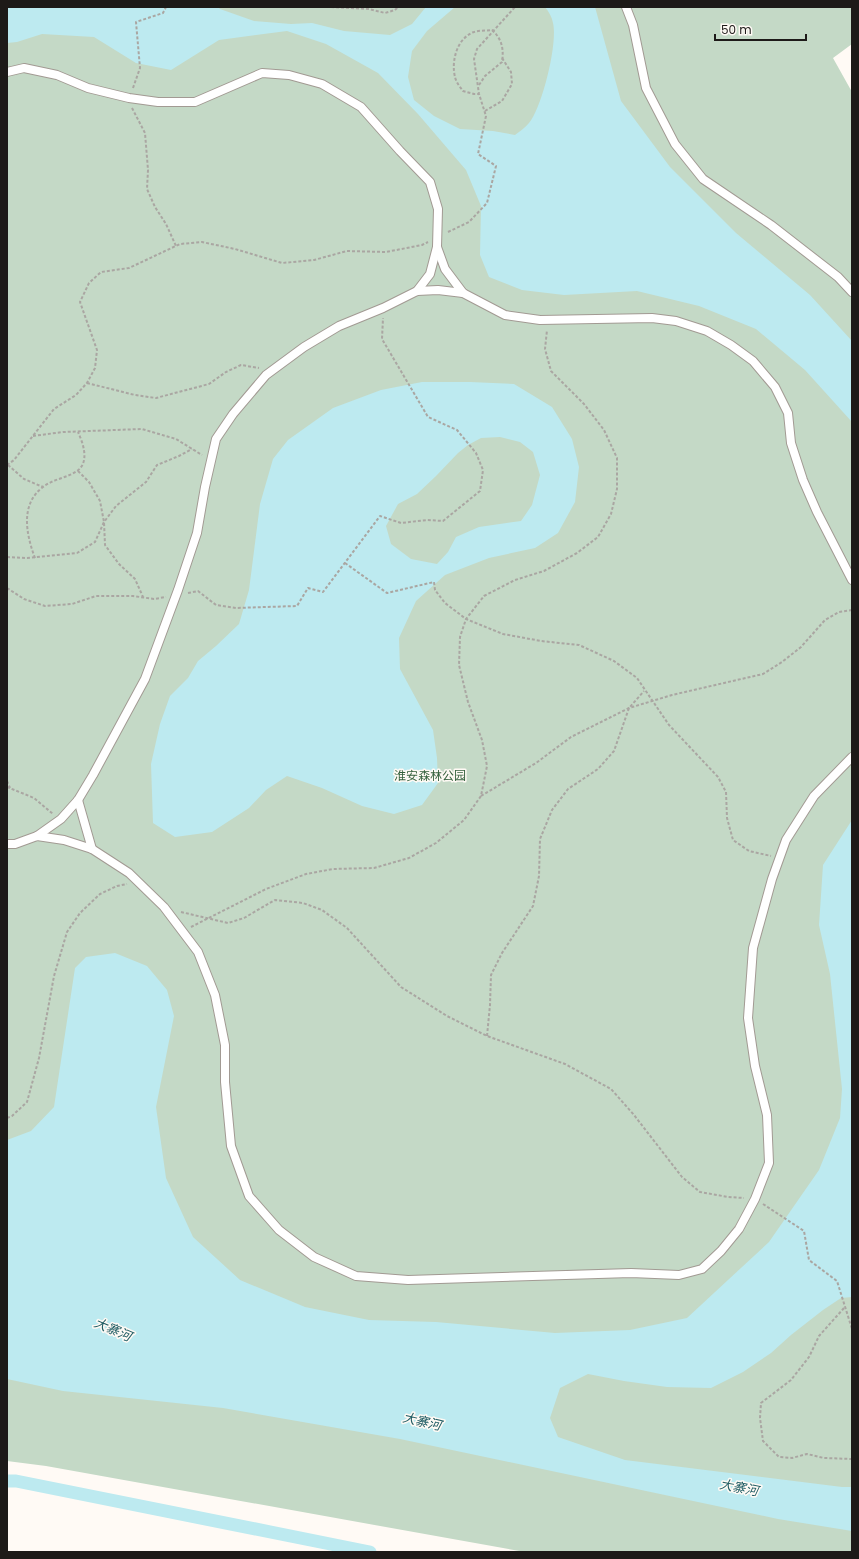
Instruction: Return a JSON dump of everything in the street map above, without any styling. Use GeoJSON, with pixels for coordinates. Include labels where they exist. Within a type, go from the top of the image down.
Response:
{"type":"FeatureCollection","features":[{"type":"Feature","properties":{"kind":"street"},"geometry":{"type":"LineString","coordinates":[[626,7],[633,25],[646,88],[675,144],[703,179],[770,225],[838,277],[852,292]]}},
{"type":"Feature","properties":{"kind":"street"},"geometry":{"type":"LineString","coordinates":[[7,72],[24,68],[57,75],[88,88],[129,98],[158,102],[195,102],[262,73],[289,75],[322,84],[362,107],[400,151],[430,182],[438,209],[437,247],[430,274],[417,291]]}},
{"type":"Feature","properties":{"kind":"street"},"geometry":{"type":"LineString","coordinates":[[437,247],[445,269],[462,293]]}},
{"type":"Feature","properties":{"kind":"street"},"geometry":{"type":"LineString","coordinates":[[7,844],[15,844],[37,836],[61,819],[78,800],[94,775],[145,679],[197,533],[205,487],[216,440],[233,414],[266,375],[304,347],[339,326],[383,308],[417,291],[438,290],[462,293],[505,315],[548,321],[652,318],[676,321],[708,331],[732,345],[753,361],[775,387],[788,413],[791,443],[803,480],[817,512],[852,580]]}},
{"type":"Feature","properties":{"kind":"street"},"geometry":{"type":"LineString","coordinates":[[37,836],[64,840],[92,849],[129,873],[164,907],[198,952],[216,995],[225,1045],[225,1082],[231,1146],[249,1196],[279,1230],[314,1257],[356,1276],[408,1280],[624,1273],[679,1275],[702,1269],[721,1251],[739,1229],[755,1199],[769,1163],[768,1115],[755,1066],[748,1018],[753,948],[772,879],[786,840],[814,796],[852,757]]}},
{"type":"Feature","properties":{"kind":"street"},"geometry":{"type":"LineString","coordinates":[[78,800],[92,849]]}},
{"type":"Feature","properties":{"kind":"path"},"geometry":{"type":"LineString","coordinates":[[166,7],[164,13],[136,22],[140,68],[129,98],[134,113],[145,133],[148,170],[147,189],[176,246]]}},
{"type":"Feature","properties":{"kind":"path"},"geometry":{"type":"LineString","coordinates":[[331,7],[360,8],[385,12],[396,10],[398,7]]}},
{"type":"Feature","properties":{"kind":"path"},"geometry":{"type":"LineString","coordinates":[[43,487],[24,479],[7,465],[14,460],[54,409],[76,395],[87,383],[95,368],[97,350],[80,302],[88,284],[101,272],[129,268],[180,244],[202,242],[236,248],[282,263],[314,260],[347,251],[386,252],[422,245],[469,222],[487,203],[496,166],[478,154],[486,116],[479,94],[474,59],[477,49],[492,30],[515,7]]}},
{"type":"Feature","properties":{"kind":"path"},"geometry":{"type":"LineString","coordinates":[[478,86],[485,76],[502,62],[503,51],[498,36],[492,30]]}},
{"type":"Feature","properties":{"kind":"path"},"geometry":{"type":"LineString","coordinates":[[479,94],[463,91],[455,78],[454,64],[457,48],[465,37],[474,32],[492,30]]}},
{"type":"Feature","properties":{"kind":"path"},"geometry":{"type":"LineString","coordinates":[[485,111],[502,101],[512,84],[511,72],[502,58]]}},
{"type":"Feature","properties":{"kind":"path"},"geometry":{"type":"LineString","coordinates":[[7,588],[24,599],[45,606],[72,604],[96,596],[133,596],[154,599],[198,590],[216,605],[236,608],[297,606],[308,588],[323,592],[380,516],[401,523],[427,520],[443,521],[480,491],[483,470],[476,453],[457,430],[428,417],[382,339],[383,308]]}},
{"type":"Feature","properties":{"kind":"path"},"geometry":{"type":"LineString","coordinates":[[481,796],[487,766],[482,740],[468,702],[459,665],[460,636],[466,619],[484,596],[515,580],[544,571],[577,553],[598,537],[611,514],[617,489],[617,458],[604,430],[588,409],[551,371],[545,349],[548,321]]}},
{"type":"Feature","properties":{"kind":"path"},"geometry":{"type":"LineString","coordinates":[[87,383],[135,395],[156,398],[209,384],[226,372],[241,366],[272,370]]}},
{"type":"Feature","properties":{"kind":"path"},"geometry":{"type":"LineString","coordinates":[[33,436],[78,432],[142,430],[176,439],[211,461]]}},
{"type":"Feature","properties":{"kind":"path"},"geometry":{"type":"LineString","coordinates":[[35,558],[30,545],[27,524],[30,503],[43,487],[78,471],[85,460],[84,444],[78,432]]}},
{"type":"Feature","properties":{"kind":"path"},"geometry":{"type":"LineString","coordinates":[[7,557],[35,558],[76,553],[95,542],[104,522],[116,506],[146,482],[157,465],[192,449]]}},
{"type":"Feature","properties":{"kind":"path"},"geometry":{"type":"LineString","coordinates":[[78,471],[89,482],[100,501],[104,522],[105,545],[119,564],[136,579],[143,597]]}},
{"type":"Feature","properties":{"kind":"path"},"geometry":{"type":"LineString","coordinates":[[345,563],[387,592],[434,582],[435,590],[445,603],[466,619],[503,634],[541,641],[579,645],[614,661],[637,678],[669,725],[718,777],[726,792],[727,818],[733,840],[749,852],[780,858]]}},
{"type":"Feature","properties":{"kind":"path"},"geometry":{"type":"LineString","coordinates":[[183,931],[266,889],[306,874],[333,868],[374,868],[409,858],[436,843],[464,820],[481,796],[536,762],[571,737],[629,708],[651,700],[763,674],[782,662],[801,646],[825,620],[839,612],[852,610]]}},
{"type":"Feature","properties":{"kind":"path"},"geometry":{"type":"LineString","coordinates":[[487,1036],[491,975],[502,953],[532,906],[539,876],[540,840],[552,810],[568,789],[598,769],[614,751],[629,708],[644,690]]}},
{"type":"Feature","properties":{"kind":"path"},"geometry":{"type":"LineString","coordinates":[[7,780],[8,788],[34,798],[61,819]]}},
{"type":"Feature","properties":{"kind":"path"},"geometry":{"type":"LineString","coordinates":[[7,1118],[12,1116],[27,1102],[39,1058],[54,976],[68,932],[80,913],[100,894],[117,886],[130,884],[142,885]]}},
{"type":"Feature","properties":{"kind":"path"},"geometry":{"type":"LineString","coordinates":[[176,909],[182,912],[209,917],[228,923],[244,918],[275,900],[303,903],[322,910],[347,928],[401,987],[447,1016],[487,1036],[564,1064],[611,1089],[634,1115],[682,1177],[700,1192],[728,1198],[755,1199],[804,1231],[809,1260],[837,1281],[844,1308],[852,1329]]}},
{"type":"Feature","properties":{"kind":"path"},"geometry":{"type":"LineString","coordinates":[[844,1308],[818,1336],[809,1357],[791,1380],[761,1403],[760,1418],[762,1441],[779,1457],[792,1458],[807,1454],[824,1458],[852,1459]]}},
{"type":"Feature","properties":{"kind":"green space","name":"淮安森林公园"},"geometry":{"type":"Polygon","coordinates":[[[7,7],[852,7],[852,44],[833,58],[852,92],[852,1552],[525,1552],[46,1466],[7,1461],[7,7]]]}},
{"type":"Feature","properties":{"kind":"water"},"geometry":{"type":"Polygon","coordinates":[[[7,7],[218,7],[254,21],[291,24],[312,23],[344,31],[390,35],[412,24],[426,7],[455,7],[427,31],[412,51],[408,77],[414,100],[434,116],[460,129],[493,131],[515,135],[527,125],[534,115],[548,75],[554,32],[552,19],[545,7],[595,7],[621,101],[670,167],[736,233],[810,295],[852,341],[852,422],[805,370],[756,329],[699,306],[637,291],[564,295],[522,290],[489,277],[480,255],[481,206],[466,170],[418,114],[378,73],[326,44],[287,31],[219,40],[171,70],[136,63],[94,37],[42,34],[17,42],[7,43],[7,7]]]}},
{"type":"Feature","properties":{"kind":"water"},"geometry":{"type":"Polygon","coordinates":[[[422,382],[514,384],[552,407],[572,439],[579,467],[575,502],[558,533],[535,548],[489,558],[445,575],[416,601],[399,638],[400,669],[433,730],[437,758],[438,783],[422,805],[394,814],[362,806],[322,788],[287,776],[266,790],[249,808],[212,832],[175,837],[153,823],[151,764],[160,724],[170,696],[188,678],[198,661],[239,624],[249,590],[260,504],[273,459],[288,440],[333,408],[381,390],[422,382]],[[500,437],[481,438],[468,445],[417,494],[398,504],[386,526],[391,544],[411,559],[437,564],[448,552],[456,537],[479,527],[521,521],[532,505],[540,475],[533,452],[520,442],[500,437]]]}},
{"type":"Feature","properties":{"kind":"water","name":"大寨河"},"geometry":{"type":"Polygon","coordinates":[[[852,820],[852,1297],[841,1298],[791,1335],[771,1353],[743,1372],[711,1388],[667,1387],[588,1374],[560,1388],[550,1418],[558,1437],[625,1460],[852,1487],[852,1531],[778,1519],[400,1439],[223,1408],[63,1391],[7,1379],[7,1140],[31,1131],[54,1107],[75,968],[86,957],[115,953],[147,966],[167,990],[174,1016],[156,1107],[166,1178],[193,1237],[240,1280],[305,1307],[369,1320],[436,1322],[555,1333],[630,1330],[687,1318],[769,1242],[819,1170],[840,1118],[842,1089],[830,974],[819,925],[823,865],[852,820]]]}},
{"type":"Feature","properties":{"kind":"waterway"},"geometry":{"type":"LineString","coordinates":[[7,1481],[16,1481],[370,1552]]}}]}
